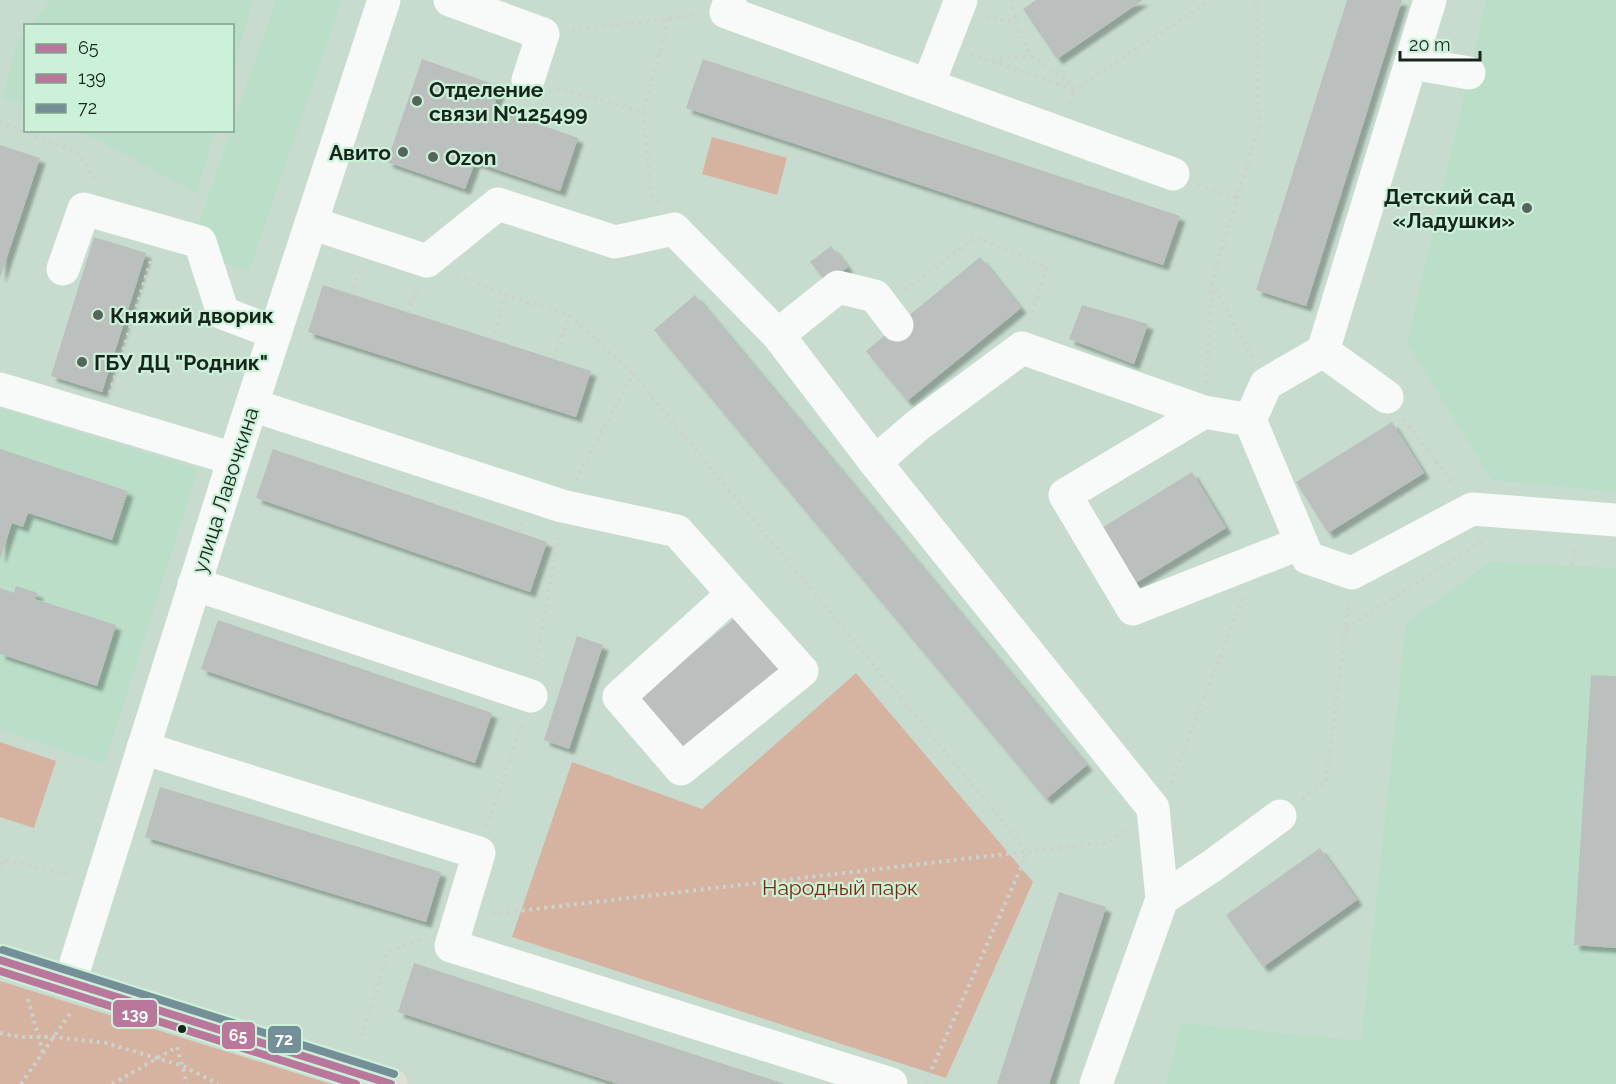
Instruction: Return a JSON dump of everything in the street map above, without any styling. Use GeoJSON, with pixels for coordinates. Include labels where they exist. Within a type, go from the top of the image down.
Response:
{"type":"FeatureCollection","features":[{"type":"Feature","properties":{"kind":"main road"},"geometry":{"type":"LineString","coordinates":[[0,960],[71,995],[391,1084]]}},
{"type":"Feature","properties":{"kind":"street","name":"улица Лавочкина"},"geometry":{"type":"LineString","coordinates":[[71,995],[142,748],[384,0]]}},
{"type":"Feature","properties":{"kind":"street"},"geometry":{"type":"LineString","coordinates":[[450,0],[543,34],[528,80]]}},
{"type":"Feature","properties":{"kind":"street"},"geometry":{"type":"LineString","coordinates":[[928,85],[961,0]]}},
{"type":"Feature","properties":{"kind":"street"},"geometry":{"type":"LineString","coordinates":[[1430,0],[1323,351],[1266,384],[1250,420],[1308,558],[1352,573],[1472,509],[1616,520]]}},
{"type":"Feature","properties":{"kind":"street"},"geometry":{"type":"LineString","coordinates":[[728,6],[928,85],[1173,174]]}},
{"type":"Feature","properties":{"kind":"street"},"geometry":{"type":"LineString","coordinates":[[1411,63],[1469,73]]}},
{"type":"Feature","properties":{"kind":"street"},"geometry":{"type":"LineString","coordinates":[[311,224],[427,261],[498,204],[615,242],[674,229],[778,335],[875,462],[1153,807],[1162,899],[1095,1084]]}},
{"type":"Feature","properties":{"kind":"street"},"geometry":{"type":"LineString","coordinates":[[63,269],[84,209],[200,242],[224,313],[275,333]]}},
{"type":"Feature","properties":{"kind":"street"},"geometry":{"type":"LineString","coordinates":[[778,335],[838,287],[875,296],[890,316]]}},
{"type":"Feature","properties":{"kind":"street"},"geometry":{"type":"LineString","coordinates":[[875,462],[918,425],[1022,348],[1204,412],[1250,420]]}},
{"type":"Feature","properties":{"kind":"street"},"geometry":{"type":"LineString","coordinates":[[1323,351],[1387,397]]}},
{"type":"Feature","properties":{"kind":"street"},"geometry":{"type":"LineString","coordinates":[[0,389],[234,459]]}},
{"type":"Feature","properties":{"kind":"street"},"geometry":{"type":"LineString","coordinates":[[252,405],[562,506],[677,531],[734,594],[802,671],[681,769],[619,698],[734,594]]}},
{"type":"Feature","properties":{"kind":"street"},"geometry":{"type":"LineString","coordinates":[[1204,412],[1065,495],[1133,609],[1301,543]]}},
{"type":"Feature","properties":{"kind":"street"},"geometry":{"type":"LineString","coordinates":[[194,584],[531,696]]}},
{"type":"Feature","properties":{"kind":"street"},"geometry":{"type":"LineString","coordinates":[[142,748],[479,854],[451,946],[891,1084]]}},
{"type":"Feature","properties":{"kind":"street"},"geometry":{"type":"LineString","coordinates":[[1162,899],[1212,867],[1280,816]]}},
{"type":"Feature","properties":{"kind":"path"},"geometry":{"type":"LineString","coordinates":[[1011,0],[1015,23],[1033,57],[1064,75],[1074,90]]}},
{"type":"Feature","properties":{"kind":"path"},"geometry":{"type":"LineString","coordinates":[[1074,90],[1211,0]]}},
{"type":"Feature","properties":{"kind":"path"},"geometry":{"type":"LineString","coordinates":[[1204,412],[1212,282],[1259,125],[1256,0]]}},
{"type":"Feature","properties":{"kind":"path"},"geometry":{"type":"LineString","coordinates":[[543,34],[669,18],[728,6]]}},
{"type":"Feature","properties":{"kind":"path"},"geometry":{"type":"LineString","coordinates":[[669,18],[643,112],[651,193],[674,229]]}},
{"type":"Feature","properties":{"kind":"path"},"geometry":{"type":"LineString","coordinates":[[945,46],[1074,90]]}},
{"type":"Feature","properties":{"kind":"path"},"geometry":{"type":"LineString","coordinates":[[990,60],[1033,57]]}},
{"type":"Feature","properties":{"kind":"path"},"geometry":{"type":"LineString","coordinates":[[528,80],[643,112]]}},
{"type":"Feature","properties":{"kind":"path"},"geometry":{"type":"LineString","coordinates":[[0,122],[24,131]]}},
{"type":"Feature","properties":{"kind":"path"},"geometry":{"type":"LineString","coordinates":[[26,132],[77,152],[123,220]]}},
{"type":"Feature","properties":{"kind":"path"},"geometry":{"type":"LineString","coordinates":[[1173,174],[1237,198]]}},
{"type":"Feature","properties":{"kind":"path"},"geometry":{"type":"LineString","coordinates":[[102,420],[160,230]]}},
{"type":"Feature","properties":{"kind":"path"},"geometry":{"type":"LineString","coordinates":[[890,316],[977,237],[1046,267],[1022,348]]}},
{"type":"Feature","properties":{"kind":"path"},"geometry":{"type":"LineString","coordinates":[[427,261],[505,295],[569,315],[633,374]]}},
{"type":"Feature","properties":{"kind":"path"},"geometry":{"type":"LineString","coordinates":[[1212,282],[1266,384]]}},
{"type":"Feature","properties":{"kind":"path"},"geometry":{"type":"LineString","coordinates":[[493,340],[505,295]]}},
{"type":"Feature","properties":{"kind":"path"},"geometry":{"type":"LineString","coordinates":[[554,359],[569,315]]}},
{"type":"Feature","properties":{"kind":"path"},"geometry":{"type":"LineString","coordinates":[[1387,397],[1472,509]]}},
{"type":"Feature","properties":{"kind":"path"},"geometry":{"type":"LineString","coordinates":[[1346,628],[1485,540]]}},
{"type":"Feature","properties":{"kind":"path"},"geometry":{"type":"LineString","coordinates":[[1563,548],[1574,549]]}},
{"type":"Feature","properties":{"kind":"path"},"geometry":{"type":"LineString","coordinates":[[1280,816],[1326,781],[1352,573]]}},
{"type":"Feature","properties":{"kind":"path"},"geometry":{"type":"LineString","coordinates":[[362,1036],[388,951],[489,915],[1110,842],[1153,807],[1174,779],[1244,595]]}},
{"type":"Feature","properties":{"kind":"path"},"geometry":{"type":"LineString","coordinates":[[0,871],[4,859],[74,876]]}},
{"type":"Feature","properties":{"kind":"path"},"geometry":{"type":"LineString","coordinates":[[21,1084],[55,1037],[71,995]]}},
{"type":"Feature","properties":{"kind":"path"},"geometry":{"type":"LineString","coordinates":[[28,997],[43,1053]]}},
{"type":"Feature","properties":{"kind":"path"},"geometry":{"type":"LineString","coordinates":[[0,1033],[106,1043],[183,1066],[218,1084]]}},
{"type":"Feature","properties":{"kind":"path"},"geometry":{"type":"LineString","coordinates":[[112,1084],[177,1047],[188,1084]]}},
{"type":"Feature","properties":{"kind":"shaded area"},"geometry":{"type":"Polygon","coordinates":[[[51,0],[253,0],[234,67],[234,24],[32,24],[51,0]]]}},
{"type":"Feature","properties":{"kind":"shaded area"},"geometry":{"type":"Polygon","coordinates":[[[276,0],[342,0],[249,272],[221,262],[198,226],[230,132],[234,132],[234,122],[276,0]]]}},
{"type":"Feature","properties":{"kind":"shaded area","name":"Детский сад «Ладушки»"},"geometry":{"type":"Polygon","coordinates":[[[1486,0],[1616,0],[1616,492],[1492,480],[1407,343],[1486,0]]]}},
{"type":"Feature","properties":{"kind":"shaded area"},"geometry":{"type":"Polygon","coordinates":[[[24,33],[24,104],[2,98],[17,43],[24,33]]]}},
{"type":"Feature","properties":{"kind":"shaded area"},"geometry":{"type":"Polygon","coordinates":[[[82,132],[215,132],[197,193],[82,132]]]}},
{"type":"Feature","properties":{"kind":"shaded area"},"geometry":{"type":"Polygon","coordinates":[[[0,408],[198,469],[105,764],[0,730],[0,408]]]}},
{"type":"Feature","properties":{"kind":"shaded area"},"geometry":{"type":"Polygon","coordinates":[[[1490,562],[1616,568],[1616,1084],[1166,1084],[1181,1023],[1361,1041],[1406,623],[1490,562]]]}},
{"type":"Feature","properties":{"kind":"green space"},"geometry":{"type":"Polygon","coordinates":[[[712,137],[787,158],[777,195],[702,174],[712,137]]]}},
{"type":"Feature","properties":{"kind":"green space","name":"Народный парк"},"geometry":{"type":"Polygon","coordinates":[[[856,673],[1033,882],[946,1078],[512,937],[572,762],[702,809],[856,673]]]}},
{"type":"Feature","properties":{"kind":"green space"},"geometry":{"type":"Polygon","coordinates":[[[0,742],[56,761],[34,828],[0,817],[0,742]]]}},
{"type":"Feature","properties":{"kind":"green space"},"geometry":{"type":"Polygon","coordinates":[[[0,981],[331,1084],[0,1084],[0,981]]]}},
{"type":"Feature","properties":{"kind":"building"},"geometry":{"type":"Polygon","coordinates":[[[1036,0],[1143,0],[1057,59],[1023,9],[1036,0]]]}},
{"type":"Feature","properties":{"kind":"building"},"geometry":{"type":"Polygon","coordinates":[[[1347,0],[1402,0],[1306,306],[1256,290],[1347,0]]]}},
{"type":"Feature","properties":{"kind":"building"},"geometry":{"type":"Polygon","coordinates":[[[422,59],[501,87],[493,108],[578,138],[560,191],[475,162],[465,189],[387,162],[422,59]]]}},
{"type":"Feature","properties":{"kind":"building"},"geometry":{"type":"Polygon","coordinates":[[[703,59],[1180,216],[1163,265],[686,108],[703,59]]]}},
{"type":"Feature","properties":{"kind":"building"},"geometry":{"type":"Polygon","coordinates":[[[0,145],[40,158],[0,278],[0,145]]]}},
{"type":"Feature","properties":{"kind":"building","name":"Княжий дворик"},"geometry":{"type":"Polygon","coordinates":[[[94,237],[146,253],[102,392],[51,376],[94,237]]]}},
{"type":"Feature","properties":{"kind":"building"},"geometry":{"type":"Polygon","coordinates":[[[831,246],[848,267],[827,283],[810,262],[831,246]]]}},
{"type":"Feature","properties":{"kind":"building"},"geometry":{"type":"Polygon","coordinates":[[[980,257],[1021,308],[907,401],[866,351],[980,257]]]}},
{"type":"Feature","properties":{"kind":"building"},"geometry":{"type":"Polygon","coordinates":[[[323,285],[591,371],[576,417],[308,332],[323,285]]]}},
{"type":"Feature","properties":{"kind":"building"},"geometry":{"type":"Polygon","coordinates":[[[695,295],[1087,765],[1046,799],[654,330],[695,295]]]}},
{"type":"Feature","properties":{"kind":"building"},"geometry":{"type":"Polygon","coordinates":[[[1082,305],[1148,324],[1134,364],[1069,339],[1082,305]]]}},
{"type":"Feature","properties":{"kind":"building"},"geometry":{"type":"Polygon","coordinates":[[[1392,422],[1424,473],[1328,533],[1296,482],[1392,422]]]}},
{"type":"Feature","properties":{"kind":"building"},"geometry":{"type":"Polygon","coordinates":[[[0,449],[128,491],[112,540],[28,513],[23,527],[12,523],[0,559],[0,449]]]}},
{"type":"Feature","properties":{"kind":"building"},"geometry":{"type":"Polygon","coordinates":[[[273,449],[547,542],[530,592],[256,498],[273,449]]]}},
{"type":"Feature","properties":{"kind":"building"},"geometry":{"type":"Polygon","coordinates":[[[1192,472],[1226,528],[1134,584],[1100,529],[1192,472]]]}},
{"type":"Feature","properties":{"kind":"building"},"geometry":{"type":"Polygon","coordinates":[[[16,586],[38,593],[35,599],[116,625],[97,686],[0,654],[0,588],[14,593],[16,586]]]}},
{"type":"Feature","properties":{"kind":"building"},"geometry":{"type":"Polygon","coordinates":[[[741,613],[784,666],[678,754],[635,701],[741,613]]]}},
{"type":"Feature","properties":{"kind":"building"},"geometry":{"type":"Polygon","coordinates":[[[218,620],[492,713],[475,763],[201,669],[218,620]]]}},
{"type":"Feature","properties":{"kind":"building"},"geometry":{"type":"Polygon","coordinates":[[[577,636],[603,645],[569,749],[544,740],[577,636]]]}},
{"type":"Feature","properties":{"kind":"building"},"geometry":{"type":"Polygon","coordinates":[[[1591,675],[1616,676],[1616,948],[1574,945],[1591,675]]]}},
{"type":"Feature","properties":{"kind":"building"},"geometry":{"type":"Polygon","coordinates":[[[160,787],[441,872],[426,922],[145,837],[160,787]]]}},
{"type":"Feature","properties":{"kind":"building"},"geometry":{"type":"Polygon","coordinates":[[[1320,848],[1357,900],[1263,967],[1226,915],[1320,848]]]}},
{"type":"Feature","properties":{"kind":"building"},"geometry":{"type":"Polygon","coordinates":[[[1059,892],[1106,907],[1049,1084],[997,1084],[1059,892]]]}},
{"type":"Feature","properties":{"kind":"building"},"geometry":{"type":"Polygon","coordinates":[[[414,963],[785,1084],[618,1084],[398,1012],[414,963]]]}},
{"type":"Feature","properties":{"kind":"transit line","name":"72"},"geometry":{"type":"LineString","coordinates":[[3,950],[394,1074]]}},
{"type":"Feature","properties":{"kind":"transit line","name":"65"},"geometry":{"type":"LineString","coordinates":[[0,960],[391,1084]]}},
{"type":"Feature","properties":{"kind":"transit line","name":"139"},"geometry":{"type":"LineString","coordinates":[[0,971],[356,1084]]}},
{"type":"Feature","properties":{"kind":"place","name":"Отделение связи №125499"},"geometry":{"type":"Point","coordinates":[417,101]}},
{"type":"Feature","properties":{"kind":"place","name":"Авито"},"geometry":{"type":"Point","coordinates":[403,152]}},
{"type":"Feature","properties":{"kind":"place","name":"Ozon"},"geometry":{"type":"Point","coordinates":[433,157]}},
{"type":"Feature","properties":{"kind":"place","name":"Детский сад «Ладушки»"},"geometry":{"type":"Point","coordinates":[1527,208]}},
{"type":"Feature","properties":{"kind":"place","name":"Княжий дворик"},"geometry":{"type":"Point","coordinates":[98,315]}},
{"type":"Feature","properties":{"kind":"place","name":"ГБУ ДЦ \"Родник\""},"geometry":{"type":"Point","coordinates":[82,362]}}]}
